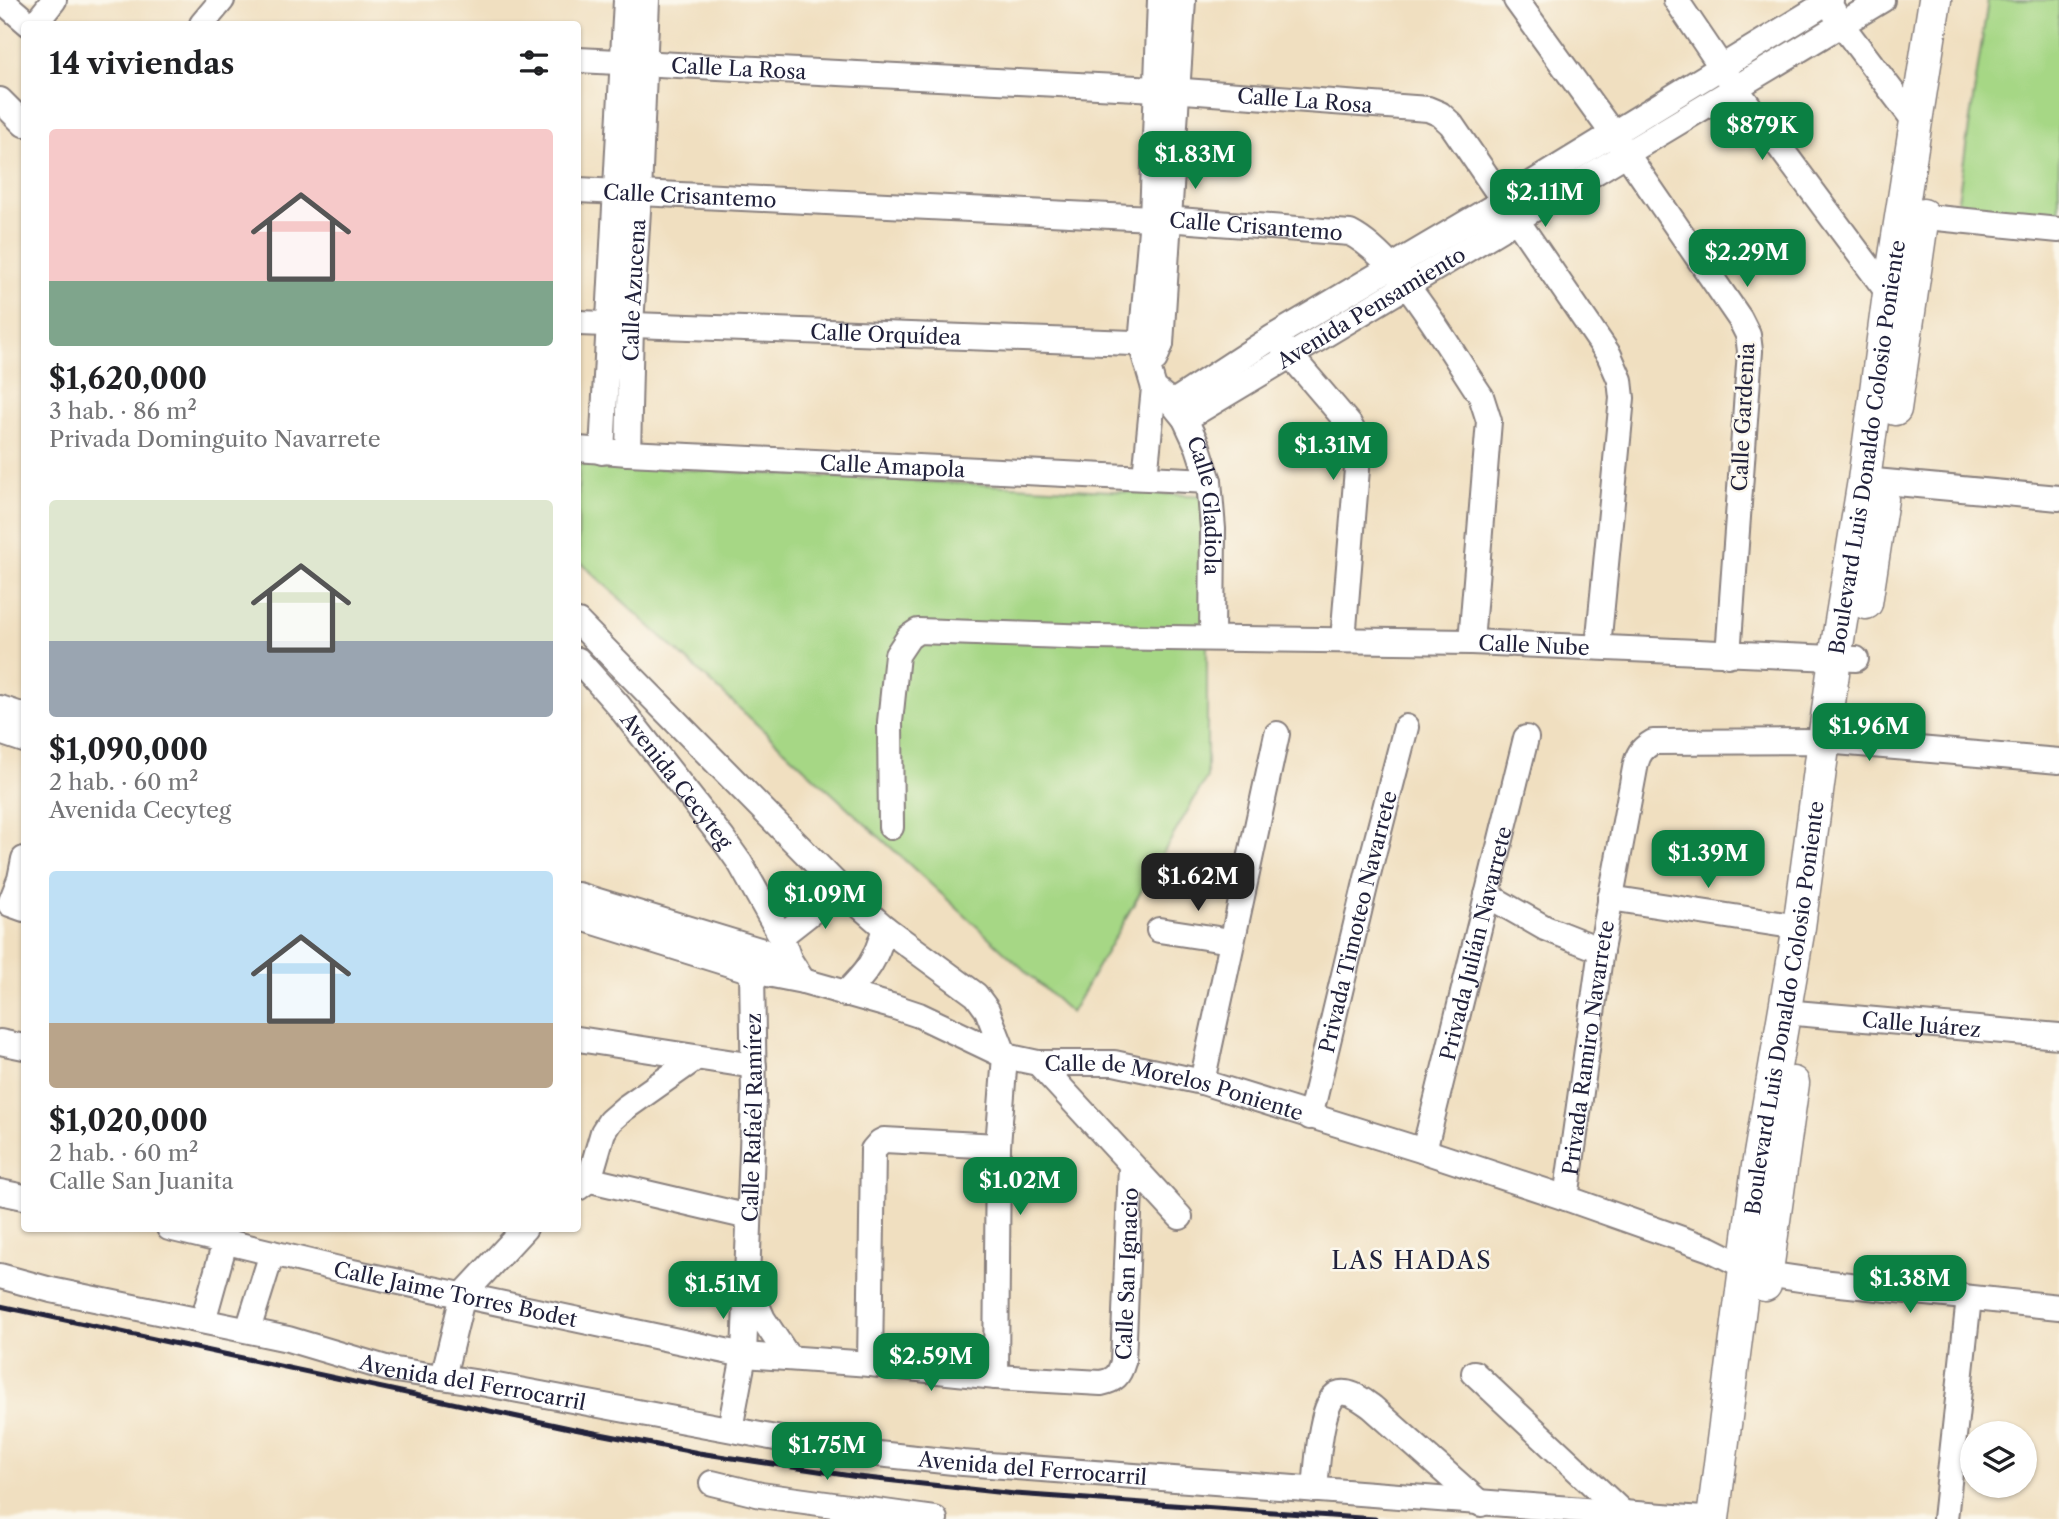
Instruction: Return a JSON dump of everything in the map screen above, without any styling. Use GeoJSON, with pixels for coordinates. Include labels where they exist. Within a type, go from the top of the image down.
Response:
{"type":"FeatureCollection","features":[{"type":"Feature","properties":{"kind":"main road","name":"Boulevard Luis Donaldo Colosio Poniente"},"geometry":{"type":"LineString","coordinates":[[1733,1519],[1756,1270],[1758,1166],[1794,1014],[1912,216],[1916,123],[1935,0]]}},
{"type":"Feature","properties":{"kind":"main road","name":"Boulevard Luis Donaldo Colosio Poniente"},"geometry":{"type":"LineString","coordinates":[[1874,481],[1889,295],[1933,137],[1956,0]]}},
{"type":"Feature","properties":{"kind":"main road","name":"Boulevard Luis Donaldo Colosio Poniente"},"geometry":{"type":"LineString","coordinates":[[1794,1014],[1799,927],[1835,741]]}},
{"type":"Feature","properties":{"kind":"main road","name":"Boulevard Luis Donaldo Colosio Poniente"},"geometry":{"type":"LineString","coordinates":[[1713,1519],[1756,1270]]}},
{"type":"Feature","properties":{"kind":"street"},"geometry":{"type":"LineString","coordinates":[[1,0],[26,21]]}},
{"type":"Feature","properties":{"kind":"street"},"geometry":{"type":"LineString","coordinates":[[37,21],[54,0]]}},
{"type":"Feature","properties":{"kind":"street"},"geometry":{"type":"LineString","coordinates":[[204,21],[222,0]]}},
{"type":"Feature","properties":{"kind":"street","name":"Calle Azucena"},"geometry":{"type":"LineString","coordinates":[[626,0],[633,64],[620,325],[628,453]]}},
{"type":"Feature","properties":{"kind":"street","name":"Calle Azucena"},"geometry":{"type":"LineString","coordinates":[[633,64],[647,0]]}},
{"type":"Feature","properties":{"kind":"street","name":"Calle Gladiola"},"geometry":{"type":"LineString","coordinates":[[1160,0],[1168,90]]}},
{"type":"Feature","properties":{"kind":"street","name":"Calle Gladiola"},"geometry":{"type":"LineString","coordinates":[[1183,0],[1168,90],[1151,344],[1165,395],[1198,447],[1209,481],[1213,529],[1212,637]]}},
{"type":"Feature","properties":{"kind":"street","name":"Calle Gardenia"},"geometry":{"type":"LineString","coordinates":[[1516,0],[1613,134],[1740,319],[1748,335],[1750,351],[1728,655]]}},
{"type":"Feature","properties":{"kind":"street"},"geometry":{"type":"LineString","coordinates":[[1676,0],[1735,87],[1889,295]]}},
{"type":"Feature","properties":{"kind":"street"},"geometry":{"type":"LineString","coordinates":[[1829,0],[1841,24],[1916,123]]}},
{"type":"Feature","properties":{"kind":"street","name":"Avenida Pensamiento"},"geometry":{"type":"LineString","coordinates":[[1165,395],[1282,346],[1399,277],[1509,210],[1613,134],[1829,0]]}},
{"type":"Feature","properties":{"kind":"street","name":"Avenida Pensamiento"},"geometry":{"type":"LineString","coordinates":[[1509,210],[1627,155],[1882,0]]}},
{"type":"Feature","properties":{"kind":"street","name":"Calle La Rosa"},"geometry":{"type":"LineString","coordinates":[[581,61],[1168,90],[1428,108],[1440,114],[1451,124],[1609,355],[1620,380],[1622,398],[1598,647]]}},
{"type":"Feature","properties":{"kind":"street"},"geometry":{"type":"LineString","coordinates":[[0,100],[21,121]]}},
{"type":"Feature","properties":{"kind":"street","name":"Calle Crisantemo"},"geometry":{"type":"LineString","coordinates":[[581,190],[1161,218],[1339,230],[1360,239],[1399,277],[1481,396],[1489,421],[1471,642]]}},
{"type":"Feature","properties":{"kind":"street"},"geometry":{"type":"LineString","coordinates":[[1912,216],[2059,230]]}},
{"type":"Feature","properties":{"kind":"street","name":"Calle Orquídea"},"geometry":{"type":"LineString","coordinates":[[581,323],[1151,344]]}},
{"type":"Feature","properties":{"kind":"street","name":"Calle Azucena"},"geometry":{"type":"LineString","coordinates":[[590,451],[620,325]]}},
{"type":"Feature","properties":{"kind":"street"},"geometry":{"type":"LineString","coordinates":[[1282,346],[1349,424],[1355,435],[1357,448],[1343,640]]}},
{"type":"Feature","properties":{"kind":"street","name":"Calle Gladiola"},"geometry":{"type":"LineString","coordinates":[[1145,477],[1165,395]]}},
{"type":"Feature","properties":{"kind":"street","name":"Calle Amapola"},"geometry":{"type":"LineString","coordinates":[[590,451],[1209,481]]}},
{"type":"Feature","properties":{"kind":"street"},"geometry":{"type":"LineString","coordinates":[[1874,481],[2059,498]]}},
{"type":"Feature","properties":{"kind":"street"},"geometry":{"type":"LineString","coordinates":[[581,625],[845,893],[885,928],[976,995],[988,1010],[1005,1056],[999,1146],[996,1377]]}},
{"type":"Feature","properties":{"kind":"street","name":"Calle Nube"},"geometry":{"type":"LineString","coordinates":[[891,827],[890,722],[897,655],[909,637],[919,631],[1093,637],[1471,642],[1845,659]]}},
{"type":"Feature","properties":{"kind":"street","name":"Avenida Cecyteg"},"geometry":{"type":"LineString","coordinates":[[581,663],[618,705],[740,863],[803,981]]}},
{"type":"Feature","properties":{"kind":"street"},"geometry":{"type":"LineString","coordinates":[[0,708],[21,715]]}},
{"type":"Feature","properties":{"kind":"street","name":"Privada Timoteo Navarrete"},"geometry":{"type":"LineString","coordinates":[[1310,1117],[1406,727]]}},
{"type":"Feature","properties":{"kind":"street"},"geometry":{"type":"LineString","coordinates":[[0,732],[21,739]]}},
{"type":"Feature","properties":{"kind":"street"},"geometry":{"type":"LineString","coordinates":[[1202,1082],[1277,734]]}},
{"type":"Feature","properties":{"kind":"street","name":"Privada Julián Navarrete"},"geometry":{"type":"LineString","coordinates":[[1424,1150],[1526,738]]}},
{"type":"Feature","properties":{"kind":"street"},"geometry":{"type":"LineString","coordinates":[[1835,741],[2059,761]]}},
{"type":"Feature","properties":{"kind":"street","name":"Privada Ramiro Navarrete"},"geometry":{"type":"LineString","coordinates":[[1566,1198],[1601,950],[1639,753],[1653,742],[1835,741]]}},
{"type":"Feature","properties":{"kind":"street"},"geometry":{"type":"LineString","coordinates":[[12,905],[21,874]]}},
{"type":"Feature","properties":{"kind":"street"},"geometry":{"type":"LineString","coordinates":[[581,896],[785,948],[818,907],[845,893]]}},
{"type":"Feature","properties":{"kind":"street"},"geometry":{"type":"LineString","coordinates":[[1487,895],[1545,928],[1601,950]]}},
{"type":"Feature","properties":{"kind":"street","name":"Privada Ramiro Navarrete"},"geometry":{"type":"LineString","coordinates":[[1610,898],[1799,927]]}},
{"type":"Feature","properties":{"kind":"street","name":"Calle de Morelos Poniente"},"geometry":{"type":"LineString","coordinates":[[581,918],[752,971],[803,981],[919,1015],[1005,1056],[1038,1063],[1114,1063],[1202,1082],[1424,1150],[1566,1198],[1710,1249],[1756,1270],[2059,1307]]}},
{"type":"Feature","properties":{"kind":"street"},"geometry":{"type":"LineString","coordinates":[[845,994],[869,970],[885,928]]}},
{"type":"Feature","properties":{"kind":"street"},"geometry":{"type":"LineString","coordinates":[[1159,930],[1231,941]]}},
{"type":"Feature","properties":{"kind":"street","name":"Calle Rafaél Ramírez"},"geometry":{"type":"LineString","coordinates":[[730,1429],[744,1355],[754,1066],[752,971]]}},
{"type":"Feature","properties":{"kind":"street","name":"Calle Juárez"},"geometry":{"type":"LineString","coordinates":[[1794,1014],[2059,1036]]}},
{"type":"Feature","properties":{"kind":"street"},"geometry":{"type":"LineString","coordinates":[[581,1039],[754,1066]]}},
{"type":"Feature","properties":{"kind":"street"},"geometry":{"type":"LineString","coordinates":[[696,1058],[610,1121],[581,1181],[749,1217]]}},
{"type":"Feature","properties":{"kind":"street"},"geometry":{"type":"LineString","coordinates":[[1038,1063],[1180,1217]]}},
{"type":"Feature","properties":{"kind":"street"},"geometry":{"type":"LineString","coordinates":[[870,1364],[873,1150],[884,1140],[999,1146]]}},
{"type":"Feature","properties":{"kind":"street","name":"Calle San Ignacio"},"geometry":{"type":"LineString","coordinates":[[1114,1381],[1123,1362],[1131,1166]]}},
{"type":"Feature","properties":{"kind":"street"},"geometry":{"type":"LineString","coordinates":[[0,1192],[21,1196]]}},
{"type":"Feature","properties":{"kind":"street","name":"Calle Jaime Torres Bodet"},"geometry":{"type":"LineString","coordinates":[[194,1232],[243,1240],[272,1253],[744,1355],[996,1377],[1101,1383],[1114,1381]]}},
{"type":"Feature","properties":{"kind":"street"},"geometry":{"type":"LineString","coordinates":[[443,1377],[463,1295],[521,1232]]}},
{"type":"Feature","properties":{"kind":"street"},"geometry":{"type":"LineString","coordinates":[[203,1321],[243,1240]]}},
{"type":"Feature","properties":{"kind":"street"},"geometry":{"type":"LineString","coordinates":[[248,1330],[272,1253]]}},
{"type":"Feature","properties":{"kind":"street","name":"Avenida del Ferrocarril"},"geometry":{"type":"LineString","coordinates":[[0,1276],[51,1290],[288,1339],[365,1363],[840,1450],[949,1462],[1702,1519]]}},
{"type":"Feature","properties":{"kind":"street"},"geometry":{"type":"LineString","coordinates":[[747,1282],[763,1318],[789,1358]]}},
{"type":"Feature","properties":{"kind":"street"},"geometry":{"type":"LineString","coordinates":[[1945,1519],[1969,1298]]}},
{"type":"Feature","properties":{"kind":"street"},"geometry":{"type":"LineString","coordinates":[[1475,1373],[1622,1512]]}},
{"type":"Feature","properties":{"kind":"street"},"geometry":{"type":"LineString","coordinates":[[1315,1490],[1329,1400],[1338,1394],[1347,1393],[1372,1406],[1481,1504]]}},
{"type":"Feature","properties":{"kind":"street"},"geometry":{"type":"LineString","coordinates":[[712,1483],[774,1497],[935,1519]]}},
{"type":"Feature","properties":{"kind":"green space"},"geometry":{"type":"Polygon","coordinates":[[[1988,0],[2059,0],[2059,215],[1957,206],[1988,0]]]}},
{"type":"Feature","properties":{"kind":"green space"},"geometry":{"type":"Polygon","coordinates":[[[581,464],[1207,496],[1207,777],[1071,1013],[581,563],[581,464]]]}},
{"type":"Feature","properties":{"kind":"railway"},"geometry":{"type":"LineString","coordinates":[[0,1306],[574,1429],[699,1453],[858,1477],[1015,1494],[1375,1519]]}},
{"type":"Feature","properties":{"kind":"district","name":"LAS HADAS"},"geometry":{"type":"Point","coordinates":[1412,1260]}}]}
